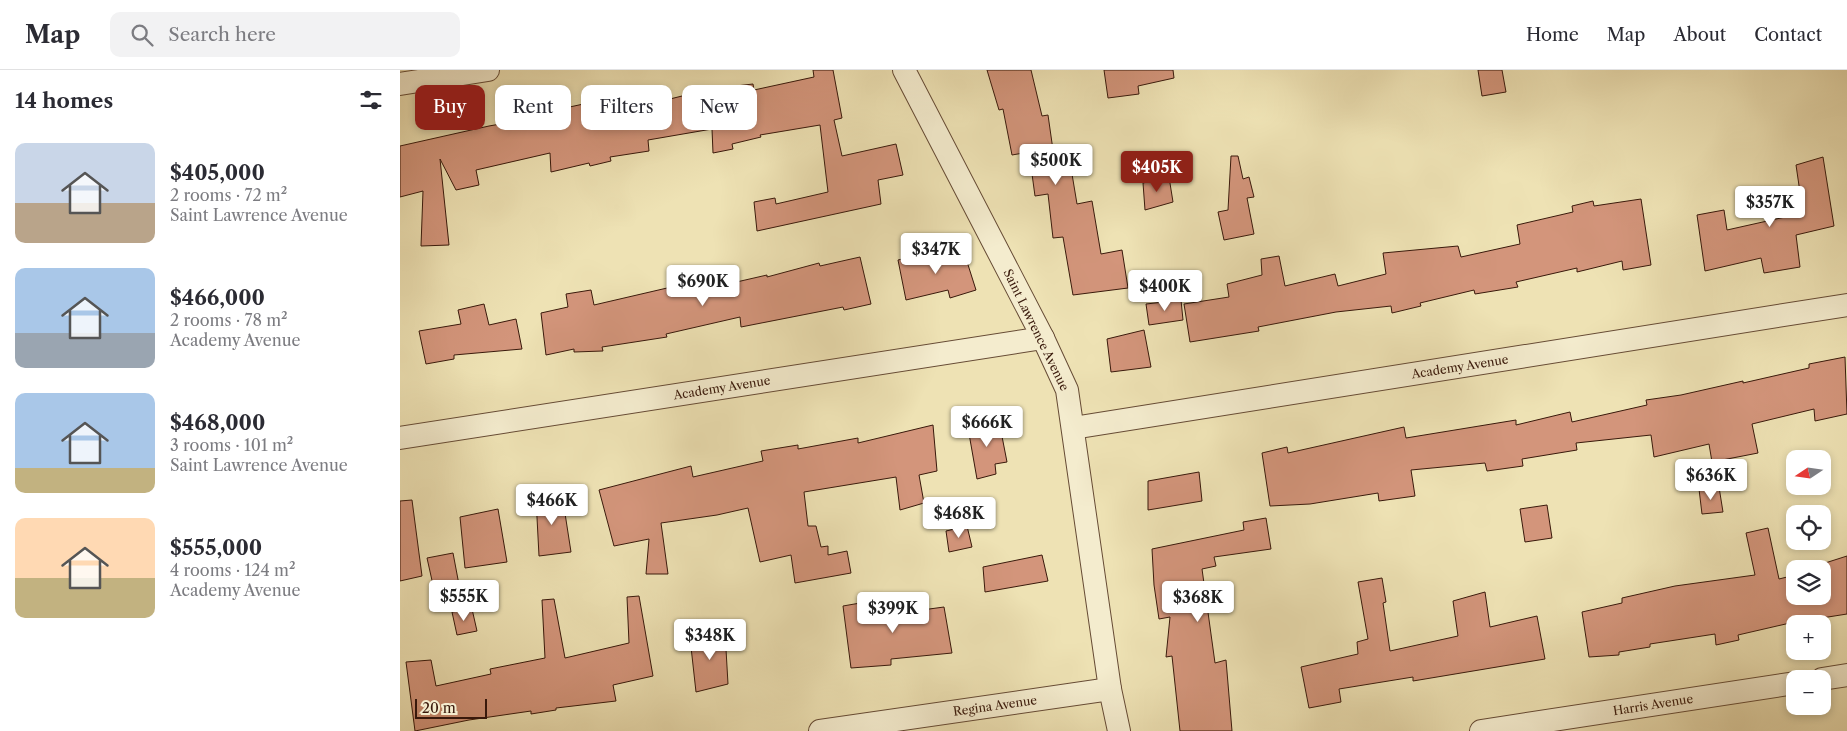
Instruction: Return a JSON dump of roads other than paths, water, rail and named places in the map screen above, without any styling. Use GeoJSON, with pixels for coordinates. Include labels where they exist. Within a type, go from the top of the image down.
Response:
{"type":"FeatureCollection","features":[{"type":"Feature","properties":{"kind":"street"},"geometry":{"type":"LineString","coordinates":[[400,84],[488,70]]}},
{"type":"Feature","properties":{"kind":"street","name":"Saint Lawrence Avenue"},"geometry":{"type":"LineString","coordinates":[[904,70],[1043,338],[1067,390],[1110,689],[1119,731]]}},
{"type":"Feature","properties":{"kind":"street","name":"Academy Avenue"},"geometry":{"type":"LineString","coordinates":[[1073,428],[1847,305]]}},
{"type":"Feature","properties":{"kind":"street","name":"Academy Avenue"},"geometry":{"type":"LineString","coordinates":[[400,438],[1043,338]]}},
{"type":"Feature","properties":{"kind":"street"},"geometry":{"type":"LineString","coordinates":[[1831,678],[1847,675]]}},
{"type":"Feature","properties":{"kind":"street","name":"Harris Avenue"},"geometry":{"type":"LineString","coordinates":[[1481,731],[1786,684]]}},
{"type":"Feature","properties":{"kind":"street","name":"Regina Avenue"},"geometry":{"type":"LineString","coordinates":[[820,731],[1110,689]]}}]}
